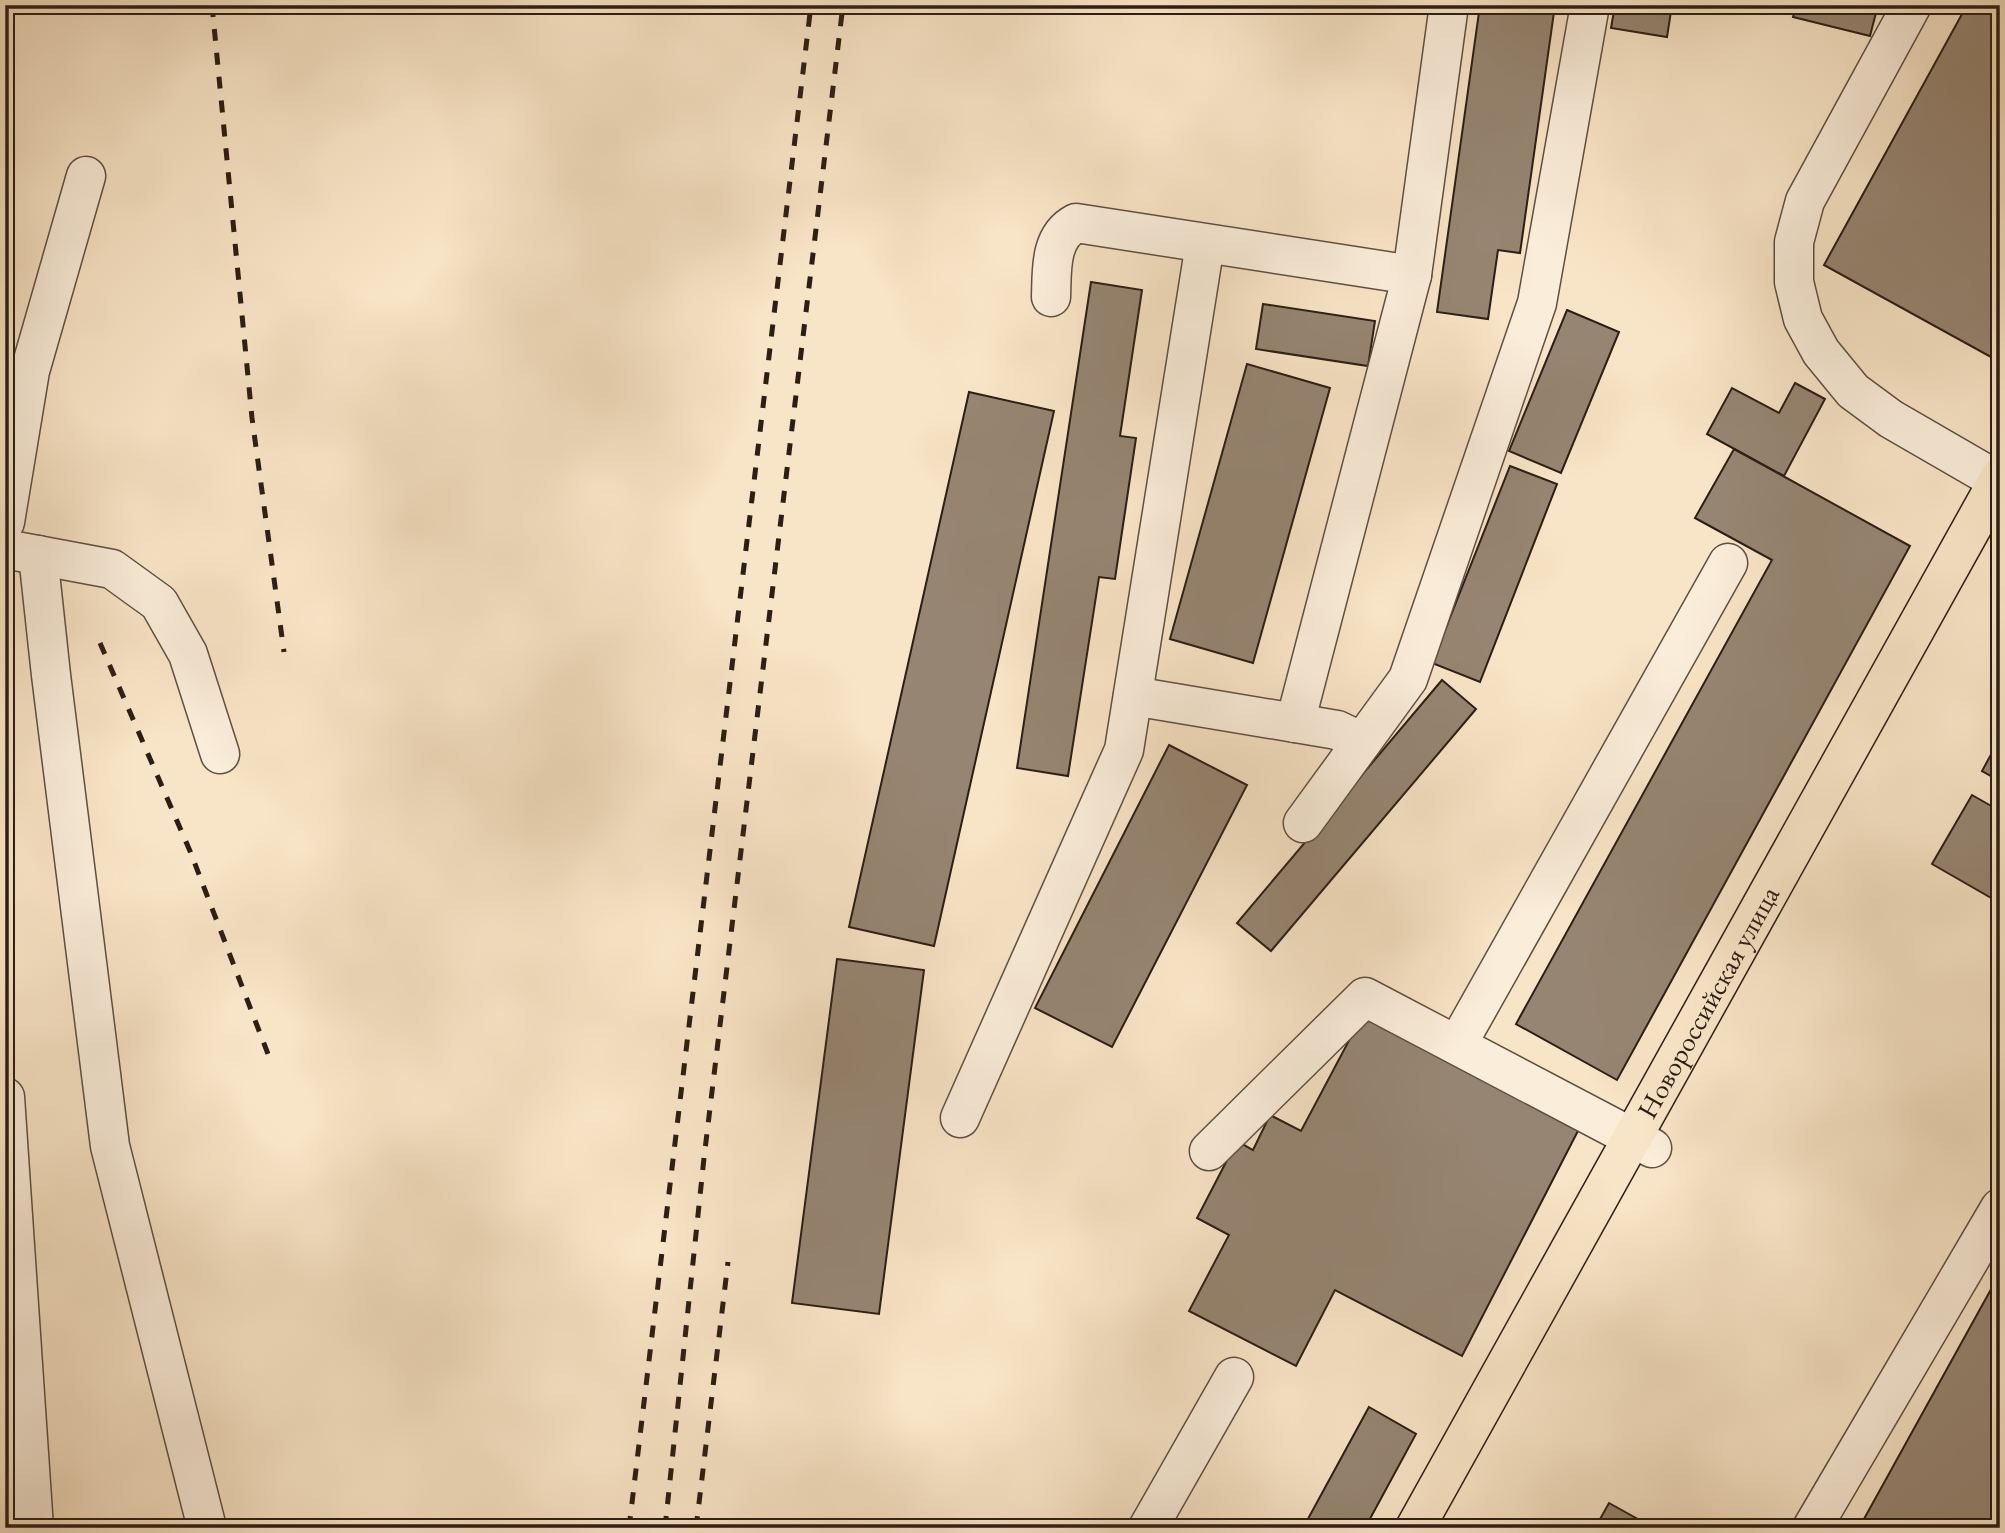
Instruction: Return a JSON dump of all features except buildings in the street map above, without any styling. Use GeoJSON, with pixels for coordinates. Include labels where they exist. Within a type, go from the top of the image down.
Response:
{"type":"FeatureCollection","features":[{"type":"Feature","properties":{"kind":"main road","name":"Новороссийская улица"},"geometry":{"type":"LineString","coordinates":[[1441,1528],[1642,1143],[1999,480]]}},
{"type":"Feature","properties":{"kind":"main road","name":"Новороссийская улица"},"geometry":{"type":"LineString","coordinates":[[1415,1528],[1642,1143],[2000,524]]}},
{"type":"Feature","properties":{"kind":"lane"},"geometry":{"type":"LineString","coordinates":[[1296,723],[1412,275],[1449,5]]}},
{"type":"Feature","properties":{"kind":"lane"},"geometry":{"type":"LineString","coordinates":[[1303,823],[1408,679],[1537,303],[1590,5]]}},
{"type":"Feature","properties":{"kind":"lane"},"geometry":{"type":"LineString","coordinates":[[1912,5],[1805,201],[1794,242],[1794,282],[1803,319],[1821,352],[1853,391],[1891,419],[1999,480]]}},
{"type":"Feature","properties":{"kind":"lane"},"geometry":{"type":"LineString","coordinates":[[5,522],[30,371],[86,176]]}},
{"type":"Feature","properties":{"kind":"lane"},"geometry":{"type":"LineString","coordinates":[[1051,297],[1054,252],[1065,229],[1076,223],[1412,275]]}},
{"type":"Feature","properties":{"kind":"lane"},"geometry":{"type":"LineString","coordinates":[[960,1118],[1125,750],[1205,244]]}},
{"type":"Feature","properties":{"kind":"lane"},"geometry":{"type":"LineString","coordinates":[[207,1528],[110,1146],[51,675],[22,552],[112,569],[159,603],[188,654],[220,754]]}},
{"type":"Feature","properties":{"kind":"lane"},"geometry":{"type":"LineString","coordinates":[[1457,1045],[1728,562]]}},
{"type":"Feature","properties":{"kind":"lane"},"geometry":{"type":"LineString","coordinates":[[1133,696],[1337,730],[1362,742]]}},
{"type":"Feature","properties":{"kind":"lane"},"geometry":{"type":"LineString","coordinates":[[1209,1151],[1365,997],[1642,1143]]}},
{"type":"Feature","properties":{"kind":"lane"},"geometry":{"type":"LineString","coordinates":[[5,1097],[34,1528]]}},
{"type":"Feature","properties":{"kind":"lane"},"geometry":{"type":"LineString","coordinates":[[1812,1528],[2000,1209]]}},
{"type":"Feature","properties":{"kind":"lane"},"geometry":{"type":"LineString","coordinates":[[1148,1528],[1234,1377]]}},
{"type":"Feature","properties":{"kind":"railway"},"geometry":{"type":"LineString","coordinates":[[212,5],[252,418],[284,652]]}},
{"type":"Feature","properties":{"kind":"railway"},"geometry":{"type":"LineString","coordinates":[[629,1528],[811,5]]}},
{"type":"Feature","properties":{"kind":"railway"},"geometry":{"type":"LineString","coordinates":[[665,1528],[704,1158],[843,5]]}},
{"type":"Feature","properties":{"kind":"railway"},"geometry":{"type":"LineString","coordinates":[[100,643],[190,851],[268,1054]]}},
{"type":"Feature","properties":{"kind":"railway"},"geometry":{"type":"LineString","coordinates":[[696,1528],[728,1262]]}}]}
